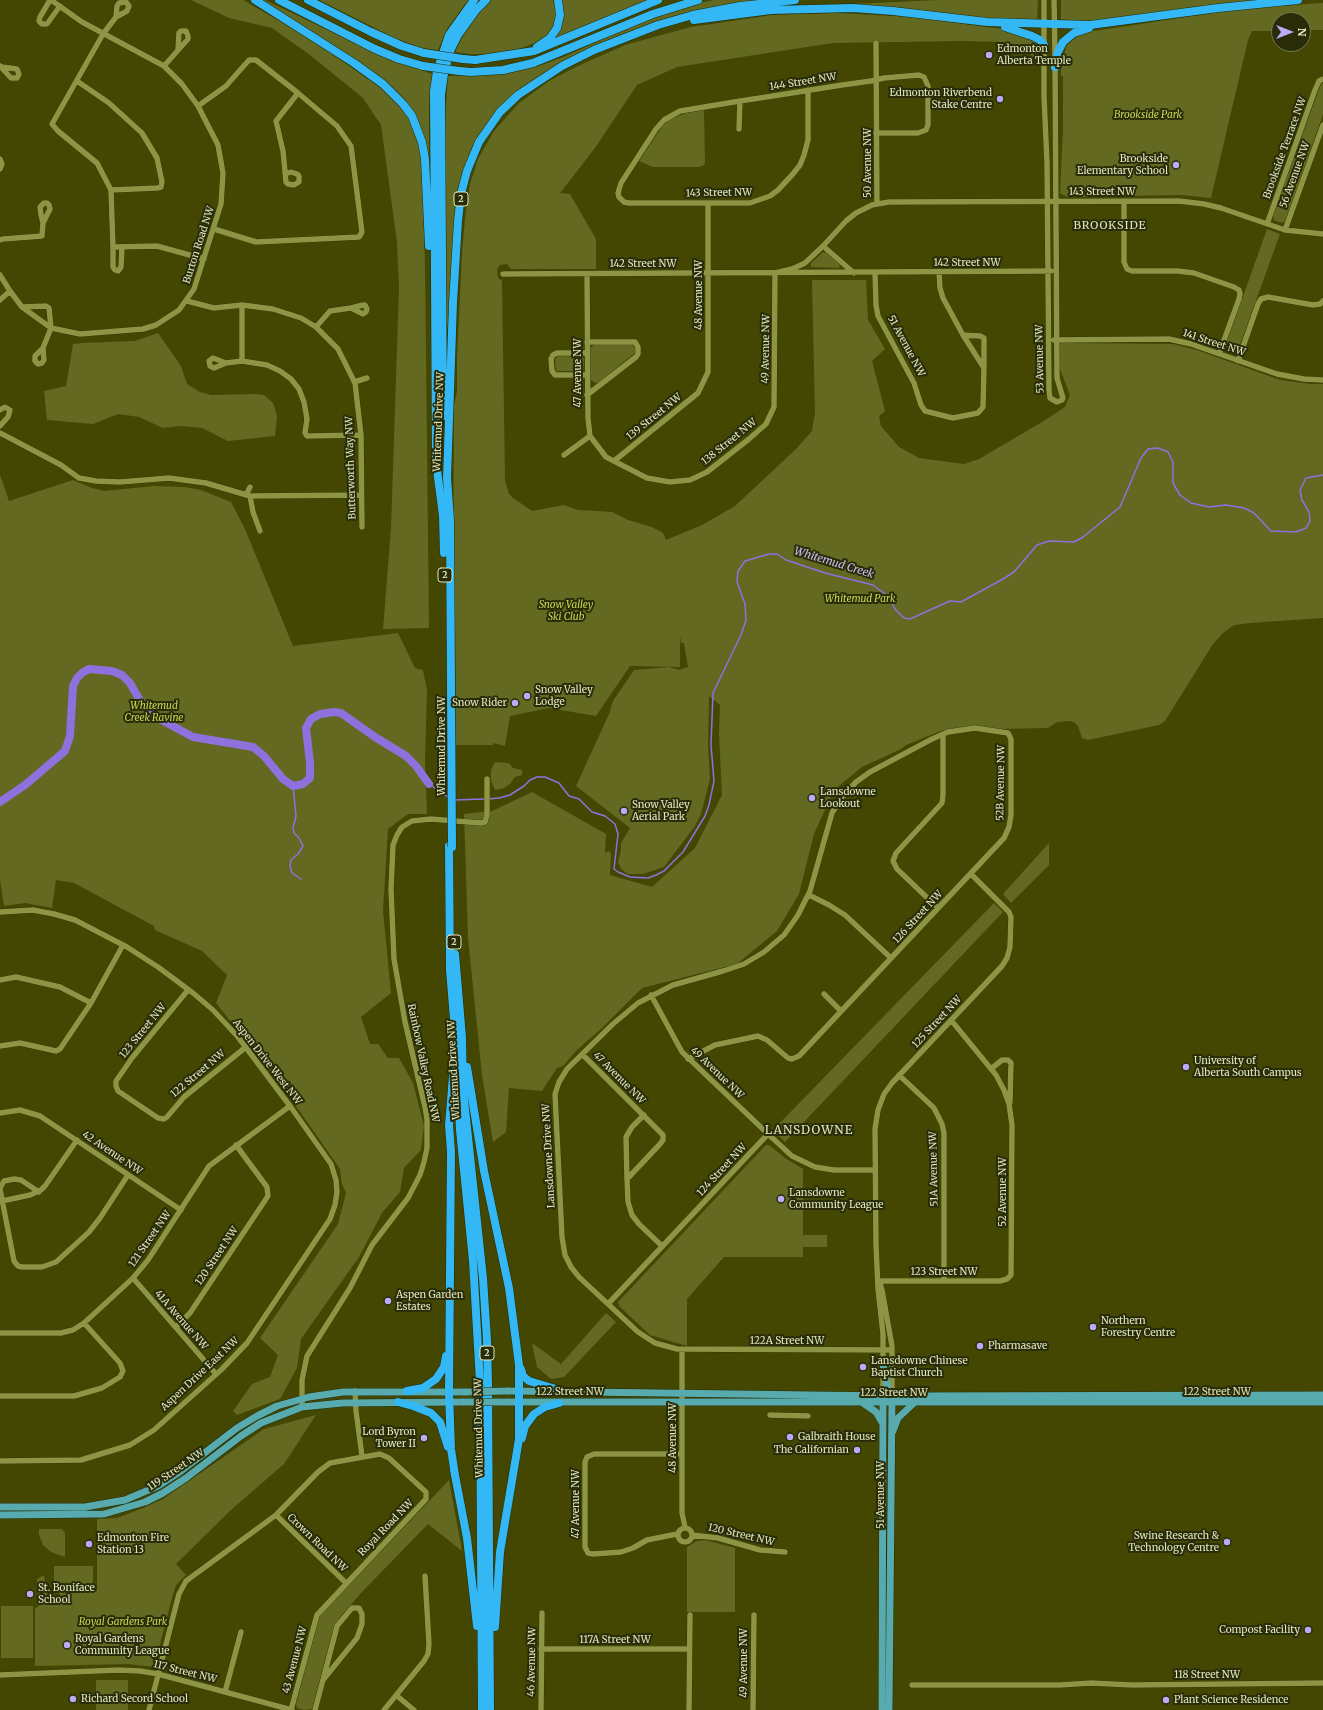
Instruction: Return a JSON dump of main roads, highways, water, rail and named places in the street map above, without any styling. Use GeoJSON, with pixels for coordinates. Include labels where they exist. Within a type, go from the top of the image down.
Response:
{"type":"FeatureCollection","features":[{"type":"Feature","properties":{"kind":"highway"},"geometry":{"type":"LineString","coordinates":[[254,0],[324,43],[383,84],[404,104],[412,116],[422,142],[425,159],[430,290],[435,347]]}},
{"type":"Feature","properties":{"kind":"highway"},"geometry":{"type":"LineString","coordinates":[[279,0],[375,49],[399,59],[423,66],[472,72],[503,70],[533,63],[653,14],[698,0]]}},
{"type":"Feature","properties":{"kind":"highway"},"geometry":{"type":"LineString","coordinates":[[308,0],[390,40],[424,53],[475,60],[534,51],[658,0]]}},
{"type":"Feature","properties":{"kind":"highway","name":"Whitemud Drive NW"},"geometry":{"type":"LineString","coordinates":[[449,688],[444,530],[436,462],[434,91],[437,71],[449,35],[474,0]]}},
{"type":"Feature","properties":{"kind":"highway"},"geometry":{"type":"LineString","coordinates":[[447,478],[443,402],[441,95],[444,74],[450,52],[468,19],[486,0]]}},
{"type":"Feature","properties":{"kind":"highway"},"geometry":{"type":"LineString","coordinates":[[522,53],[540,45],[555,32],[560,21],[558,0]]}},
{"type":"Feature","properties":{"kind":"highway","name":"Whitemud Drive NW"},"geometry":{"type":"LineString","coordinates":[[490,1710],[486,1670],[480,1382],[473,1261],[460,1130],[450,970],[450,520],[447,478],[451,349],[458,221],[464,184],[467,171],[479,142],[491,123],[507,105],[538,81],[562,66],[594,50],[658,25],[716,10],[795,0]]}},
{"type":"Feature","properties":{"kind":"highway"},"geometry":{"type":"LineString","coordinates":[[1055,67],[1058,52],[1068,37],[1078,31],[1100,25],[1218,8],[1298,0]]}},
{"type":"Feature","properties":{"kind":"highway"},"geometry":{"type":"LineString","coordinates":[[658,25],[754,11],[853,8],[987,22],[1043,25],[1100,25]]}},
{"type":"Feature","properties":{"kind":"highway"},"geometry":{"type":"LineString","coordinates":[[987,22],[1020,31],[1038,39],[1044,45]]}},
{"type":"Feature","properties":{"kind":"highway","name":"Whitemud Drive NW"},"geometry":{"type":"LineString","coordinates":[[451,846],[454,932],[462,1037],[464,1090],[483,1278],[487,1340],[486,1670],[482,1710]]}},
{"type":"Feature","properties":{"kind":"highway"},"geometry":{"type":"LineString","coordinates":[[455,1032],[449,1125],[449,1392],[455,1475]]}},
{"type":"Feature","properties":{"kind":"highway"},"geometry":{"type":"LineString","coordinates":[[462,1037],[484,1171],[509,1288],[520,1365],[523,1376],[529,1381],[569,1393]]}},
{"type":"Feature","properties":{"kind":"highway"},"geometry":{"type":"LineString","coordinates":[[407,1391],[428,1386],[442,1371],[446,1358],[450,1315]]}},
{"type":"Feature","properties":{"kind":"highway"},"geometry":{"type":"LineString","coordinates":[[486,1670],[495,1631],[500,1552],[517,1452],[520,1402],[520,1365]]}},
{"type":"Feature","properties":{"kind":"highway"},"geometry":{"type":"LineString","coordinates":[[398,1402],[431,1413],[440,1422],[445,1435],[455,1475],[467,1538],[486,1670]]}},
{"type":"Feature","properties":{"kind":"highway"},"geometry":{"type":"LineString","coordinates":[[517,1452],[526,1426],[531,1418],[541,1409],[559,1403]]}},
{"type":"Feature","properties":{"kind":"main road"},"geometry":{"type":"LineString","coordinates":[[883,1365],[891,1456]]}},
{"type":"Feature","properties":{"kind":"main road","name":"119 Street NW"},"geometry":{"type":"LineString","coordinates":[[0,1507],[85,1507],[125,1500],[158,1486],[181,1471],[237,1428],[256,1416],[276,1406],[322,1394],[355,1391],[507,1392]]}},
{"type":"Feature","properties":{"kind":"main road","name":"122 Street NW"},"geometry":{"type":"LineString","coordinates":[[507,1392],[682,1394],[887,1399],[1323,1395]]}},
{"type":"Feature","properties":{"kind":"main road","name":"122 Street NW"},"geometry":{"type":"LineString","coordinates":[[464,1402],[863,1403],[887,1399],[914,1403],[1323,1402]]}},
{"type":"Feature","properties":{"kind":"main road","name":"51 Avenue NW"},"geometry":{"type":"LineString","coordinates":[[882,1710],[883,1424],[887,1399]]}},
{"type":"Feature","properties":{"kind":"main road","name":"51 Avenue NW"},"geometry":{"type":"LineString","coordinates":[[887,1399],[892,1436],[889,1710]]}},
{"type":"Feature","properties":{"kind":"main road","name":"119 Street NW"},"geometry":{"type":"LineString","coordinates":[[0,1515],[104,1514],[145,1502],[163,1493],[186,1478],[241,1436],[261,1423],[302,1407],[323,1404],[464,1402]]}},
{"type":"Feature","properties":{"kind":"main road"},"geometry":{"type":"LineString","coordinates":[[863,1403],[876,1412],[883,1424]]}},
{"type":"Feature","properties":{"kind":"main road"},"geometry":{"type":"LineString","coordinates":[[892,1436],[898,1418],[914,1403]]}},
{"type":"Feature","properties":{"kind":"waterway","name":"Whitemud Creek"},"geometry":{"type":"LineString","coordinates":[[488,799],[510,795],[530,780],[537,777],[545,777],[559,783],[569,796],[579,799],[592,812],[605,816],[615,824],[618,834],[614,869],[630,877],[648,878],[656,875],[664,871],[683,852],[705,816],[709,805],[714,781],[711,745],[713,693],[741,635],[746,620],[745,604],[737,582],[738,571],[745,561],[769,554],[777,554],[786,560],[825,573],[873,585],[888,596],[895,609],[904,618],[910,619],[950,601],[961,602],[1003,579],[1014,572],[1037,545],[1049,541],[1074,542],[1083,537],[1120,507],[1141,458],[1148,449],[1158,448],[1168,452],[1173,462],[1173,483],[1180,495],[1191,503],[1209,507],[1226,505],[1244,508],[1254,513],[1271,531],[1296,532],[1306,528],[1310,521],[1309,512],[1302,500],[1300,490],[1306,478],[1323,475]]}},
{"type":"Feature","properties":{"kind":"waterway","name":"Whitemud Creek"},"geometry":{"type":"LineString","coordinates":[[0,802],[25,785],[65,751],[70,736],[73,686],[77,678],[89,669],[112,671],[122,675],[130,683],[142,704],[156,717],[193,737],[253,747],[264,756],[283,779],[293,786],[303,784],[310,778],[306,728],[311,719],[320,714],[334,712],[341,713],[375,737],[406,756],[416,766],[429,784]]}},
{"type":"Feature","properties":{"kind":"waterway","name":"Whitemud Creek"},"geometry":{"type":"LineString","coordinates":[[429,784],[449,798]]}},
{"type":"Feature","properties":{"kind":"waterway"},"geometry":{"type":"LineString","coordinates":[[293,786],[296,816],[293,828],[294,833],[299,838],[303,846],[298,854],[291,860],[290,866],[292,873],[301,879]]}},
{"type":"Feature","properties":{"kind":"waterway","name":"Whitemud Creek"},"geometry":{"type":"LineString","coordinates":[[454,800],[484,799]]}},
{"type":"Feature","properties":{"kind":"place","name":"Edmonton Alberta Temple"},"geometry":{"type":"Point","coordinates":[989,55]}},
{"type":"Feature","properties":{"kind":"place","name":"Edmonton Riverbend Stake Centre"},"geometry":{"type":"Point","coordinates":[1000,99]}},
{"type":"Feature","properties":{"kind":"place","name":"Brookside Elementary School"},"geometry":{"type":"Point","coordinates":[1176,165]}},
{"type":"Feature","properties":{"kind":"place","name":"Snow Valley Lodge"},"geometry":{"type":"Point","coordinates":[527,696]}},
{"type":"Feature","properties":{"kind":"place","name":"Snow Rider"},"geometry":{"type":"Point","coordinates":[515,703]}},
{"type":"Feature","properties":{"kind":"place","name":"Lansdowne Lookout"},"geometry":{"type":"Point","coordinates":[812,798]}},
{"type":"Feature","properties":{"kind":"place","name":"Snow Valley Aerial Park"},"geometry":{"type":"Point","coordinates":[624,811]}},
{"type":"Feature","properties":{"kind":"place","name":"University of Alberta South Campus"},"geometry":{"type":"Point","coordinates":[1186,1067]}},
{"type":"Feature","properties":{"kind":"place","name":"Lansdowne Community League"},"geometry":{"type":"Point","coordinates":[781,1199]}},
{"type":"Feature","properties":{"kind":"place","name":"Aspen Garden Estates"},"geometry":{"type":"Point","coordinates":[388,1301]}},
{"type":"Feature","properties":{"kind":"place","name":"Northern Forestry Centre"},"geometry":{"type":"Point","coordinates":[1093,1327]}},
{"type":"Feature","properties":{"kind":"place","name":"Pharmasave"},"geometry":{"type":"Point","coordinates":[980,1346]}},
{"type":"Feature","properties":{"kind":"place","name":"Lansdowne Chinese Baptist Church"},"geometry":{"type":"Point","coordinates":[863,1367]}},
{"type":"Feature","properties":{"kind":"place","name":"Galbraith House"},"geometry":{"type":"Point","coordinates":[790,1437]}},
{"type":"Feature","properties":{"kind":"place","name":"Lord Byron Tower II"},"geometry":{"type":"Point","coordinates":[424,1438]}},
{"type":"Feature","properties":{"kind":"place","name":"The Californian"},"geometry":{"type":"Point","coordinates":[857,1450]}},
{"type":"Feature","properties":{"kind":"place","name":"Swine Research & Technology Centre"},"geometry":{"type":"Point","coordinates":[1227,1542]}},
{"type":"Feature","properties":{"kind":"place","name":"Edmonton Fire Station 13"},"geometry":{"type":"Point","coordinates":[89,1544]}},
{"type":"Feature","properties":{"kind":"place","name":"St. Boniface School"},"geometry":{"type":"Point","coordinates":[30,1594]}},
{"type":"Feature","properties":{"kind":"place","name":"Compost Facility"},"geometry":{"type":"Point","coordinates":[1308,1630]}},
{"type":"Feature","properties":{"kind":"place","name":"Royal Gardens Community League"},"geometry":{"type":"Point","coordinates":[67,1645]}},
{"type":"Feature","properties":{"kind":"place","name":"Richard Secord School"},"geometry":{"type":"Point","coordinates":[73,1699]}},
{"type":"Feature","properties":{"kind":"place","name":"Plant Science Residence"},"geometry":{"type":"Point","coordinates":[1166,1700]}},
{"type":"Feature","properties":{"kind":"district","name":"BROOKSIDE"},"geometry":{"type":"Point","coordinates":[1110,226]}},
{"type":"Feature","properties":{"kind":"district","name":"LANSDOWNE"},"geometry":{"type":"Point","coordinates":[809,1131]}},
{"type":"Feature","properties":{"kind":"park label","name":"Brookside Park"},"geometry":{"type":"Point","coordinates":[1148,115]}},
{"type":"Feature","properties":{"kind":"park label","name":"Whitemud Park"},"geometry":{"type":"Point","coordinates":[860,599]}},
{"type":"Feature","properties":{"kind":"park label","name":"Snow Valley Ski Club"},"geometry":{"type":"Point","coordinates":[566,610]}},
{"type":"Feature","properties":{"kind":"park label","name":"Whitemud Creek Ravine"},"geometry":{"type":"Point","coordinates":[154,712]}},
{"type":"Feature","properties":{"kind":"park label","name":"Royal Gardens Park"},"geometry":{"type":"Point","coordinates":[123,1622]}}]}
